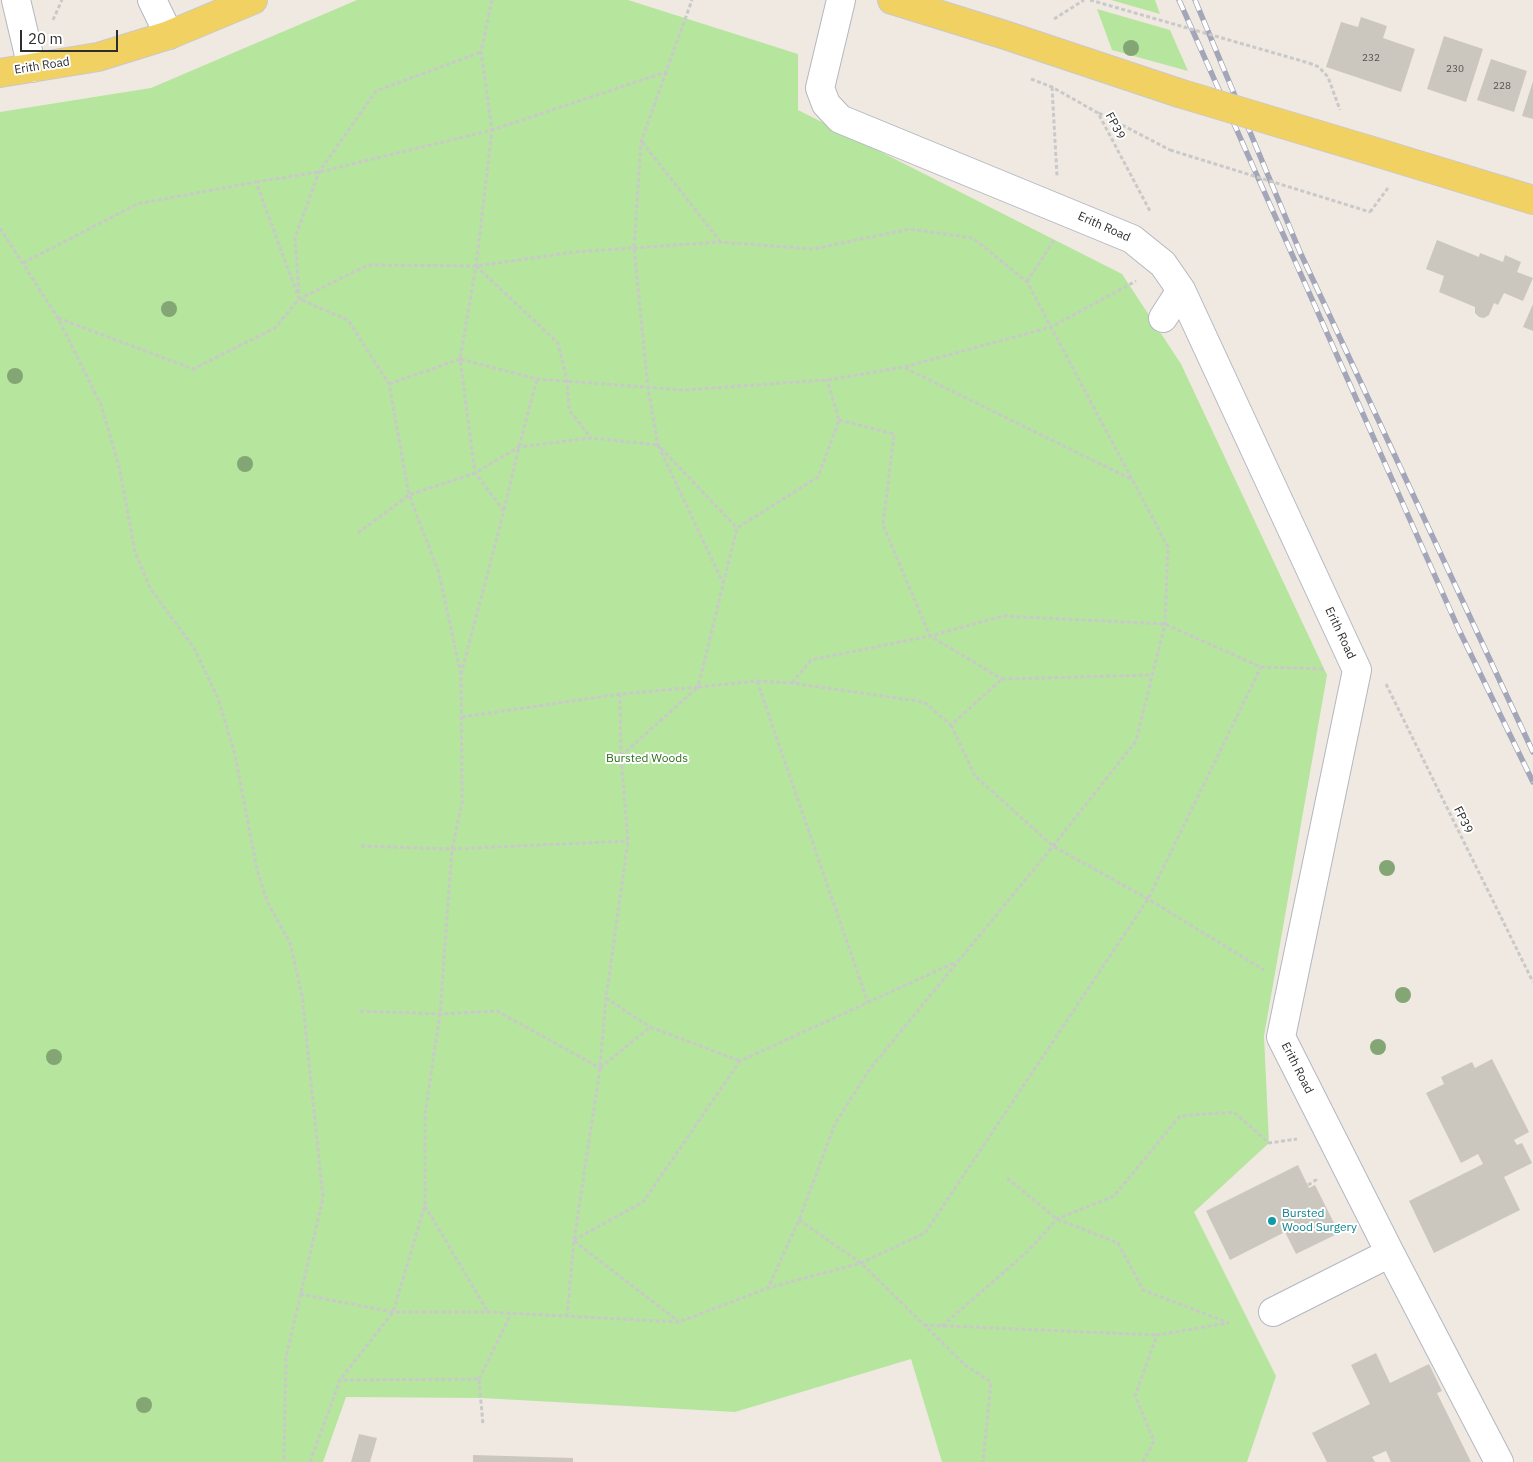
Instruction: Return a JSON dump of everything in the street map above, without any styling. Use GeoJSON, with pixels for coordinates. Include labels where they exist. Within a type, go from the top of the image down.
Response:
{"type":"FeatureCollection","features":[{"type":"Feature","properties":{"kind":"main road","name":"Erith Road"},"geometry":{"type":"LineString","coordinates":[[0,73],[98,57],[169,35],[253,0]]}},
{"type":"Feature","properties":{"kind":"main road"},"geometry":{"type":"LineString","coordinates":[[892,0],[1005,35],[1179,93],[1533,200]]}},
{"type":"Feature","properties":{"kind":"street"},"geometry":{"type":"LineString","coordinates":[[16,0],[32,68]]}},
{"type":"Feature","properties":{"kind":"street"},"geometry":{"type":"LineString","coordinates":[[152,0],[169,35]]}},
{"type":"Feature","properties":{"kind":"street","name":"Erith Road"},"geometry":{"type":"LineString","coordinates":[[841,0],[820,88],[826,104],[840,119],[1132,239],[1163,264],[1181,290],[1367,668],[1291,986],[1281,1036],[1390,1253],[1499,1462]]}},
{"type":"Feature","properties":{"kind":"street"},"geometry":{"type":"LineString","coordinates":[[1163,318],[1181,290]]}},
{"type":"Feature","properties":{"kind":"street"},"geometry":{"type":"LineString","coordinates":[[1273,1312],[1390,1253]]}},
{"type":"Feature","properties":{"kind":"path"},"geometry":{"type":"LineString","coordinates":[[57,9],[62,0]]}},
{"type":"Feature","properties":{"kind":"path"},"geometry":{"type":"LineString","coordinates":[[492,0],[481,52],[492,130],[476,266],[460,359],[475,474],[504,511]]}},
{"type":"Feature","properties":{"kind":"path"},"geometry":{"type":"LineString","coordinates":[[692,0],[641,142],[634,248],[648,388],[658,445],[723,584]]}},
{"type":"Feature","properties":{"kind":"path"},"geometry":{"type":"LineString","coordinates":[[1090,0],[1318,67],[1328,77],[1361,148]]}},
{"type":"Feature","properties":{"kind":"path"},"geometry":{"type":"LineString","coordinates":[[299,299],[295,238],[320,172],[376,91],[481,52]]}},
{"type":"Feature","properties":{"kind":"path"},"geometry":{"type":"LineString","coordinates":[[23,263],[137,204],[320,172],[492,130],[666,72]]}},
{"type":"Feature","properties":{"kind":"path","name":"FP39"},"geometry":{"type":"LineString","coordinates":[[1029,78],[1052,87],[1098,113],[1151,214]]}},
{"type":"Feature","properties":{"kind":"path"},"geometry":{"type":"LineString","coordinates":[[1098,113],[1170,150],[1370,212]]}},
{"type":"Feature","properties":{"kind":"path"},"geometry":{"type":"LineString","coordinates":[[641,142],[720,242]]}},
{"type":"Feature","properties":{"kind":"path"},"geometry":{"type":"LineString","coordinates":[[256,182],[299,299],[348,320],[388,384],[409,495],[439,573],[461,675],[462,804],[452,849],[440,1014],[425,1114],[425,1205],[392,1312],[340,1380],[310,1462]]}},
{"type":"Feature","properties":{"kind":"path"},"geometry":{"type":"LineString","coordinates":[[0,228],[58,318],[101,405],[119,466],[135,552],[150,588],[194,648],[218,698],[235,755],[257,870],[267,902],[290,943],[302,996],[323,1198],[286,1357],[284,1462]]}},
{"type":"Feature","properties":{"kind":"path"},"geometry":{"type":"LineString","coordinates":[[58,318],[193,369],[275,328],[299,299],[368,265],[476,266],[574,252],[720,242],[813,249],[910,229],[973,238],[1027,282],[1168,547],[1165,624],[1136,741],[1053,846],[869,1070],[835,1124],[799,1220],[768,1288]]}},
{"type":"Feature","properties":{"kind":"path"},"geometry":{"type":"LineString","coordinates":[[388,384],[460,359],[537,379],[648,388],[684,390],[827,380],[904,367],[1052,327],[1145,276],[1163,264]]}},
{"type":"Feature","properties":{"kind":"path"},"geometry":{"type":"LineString","coordinates":[[476,266],[558,343],[567,381],[569,410],[591,438]]}},
{"type":"Feature","properties":{"kind":"path"},"geometry":{"type":"LineString","coordinates":[[904,367],[1133,480]]}},
{"type":"Feature","properties":{"kind":"path"},"geometry":{"type":"LineString","coordinates":[[461,675],[537,379]]}},
{"type":"Feature","properties":{"kind":"path"},"geometry":{"type":"LineString","coordinates":[[622,756],[698,687],[737,528],[818,478],[839,420],[827,380]]}},
{"type":"Feature","properties":{"kind":"path"},"geometry":{"type":"LineString","coordinates":[[839,420],[894,434],[883,525],[930,636],[1002,679],[1152,675]]}},
{"type":"Feature","properties":{"kind":"path"},"geometry":{"type":"LineString","coordinates":[[358,533],[409,495],[475,474],[519,447],[591,438],[658,445],[737,528]]}},
{"type":"Feature","properties":{"kind":"path"},"geometry":{"type":"LineString","coordinates":[[792,683],[811,660],[930,636],[1003,616],[1165,624],[1261,667],[1367,668]]}},
{"type":"Feature","properties":{"kind":"path"},"geometry":{"type":"LineString","coordinates":[[300,1294],[392,1312],[489,1312],[679,1322],[768,1288],[861,1263],[925,1233],[1148,899],[1261,667]]}},
{"type":"Feature","properties":{"kind":"path","name":"FP39"},"geometry":{"type":"LineString","coordinates":[[1367,668],[1533,982]]}},
{"type":"Feature","properties":{"kind":"path"},"geometry":{"type":"LineString","coordinates":[[951,724],[1002,679]]}},
{"type":"Feature","properties":{"kind":"path"},"geometry":{"type":"LineString","coordinates":[[462,717],[620,694],[757,681],[792,683],[924,702],[951,724],[975,776],[1053,846],[1148,899],[1291,986]]}},
{"type":"Feature","properties":{"kind":"path"},"geometry":{"type":"LineString","coordinates":[[757,681],[868,1004]]}},
{"type":"Feature","properties":{"kind":"path"},"geometry":{"type":"LineString","coordinates":[[567,1317],[574,1240],[600,1068],[606,998],[628,841],[620,694]]}},
{"type":"Feature","properties":{"kind":"path"},"geometry":{"type":"LineString","coordinates":[[361,846],[452,849],[628,841]]}},
{"type":"Feature","properties":{"kind":"path"},"geometry":{"type":"LineString","coordinates":[[574,1240],[643,1202],[740,1061],[959,961]]}},
{"type":"Feature","properties":{"kind":"path"},"geometry":{"type":"LineString","coordinates":[[606,998],[650,1027],[740,1061]]}},
{"type":"Feature","properties":{"kind":"path"},"geometry":{"type":"LineString","coordinates":[[360,1011],[440,1014],[497,1011],[600,1068]]}},
{"type":"Feature","properties":{"kind":"path"},"geometry":{"type":"LineString","coordinates":[[600,1068],[650,1027]]}},
{"type":"Feature","properties":{"kind":"path"},"geometry":{"type":"LineString","coordinates":[[942,1326],[1027,1252],[1057,1219],[1114,1196],[1180,1116],[1234,1112],[1269,1143],[1330,1135]]}},
{"type":"Feature","properties":{"kind":"path"},"geometry":{"type":"LineString","coordinates":[[924,1325],[1157,1335],[1229,1323],[1143,1290],[1118,1243],[1057,1219],[1007,1178]]}},
{"type":"Feature","properties":{"kind":"path"},"geometry":{"type":"LineString","coordinates":[[1308,1184],[1316,1180],[1321,1189]]}},
{"type":"Feature","properties":{"kind":"path"},"geometry":{"type":"LineString","coordinates":[[425,1205],[489,1312]]}},
{"type":"Feature","properties":{"kind":"path"},"geometry":{"type":"LineString","coordinates":[[799,1220],[861,1263],[965,1365],[991,1382],[983,1462]]}},
{"type":"Feature","properties":{"kind":"path"},"geometry":{"type":"LineString","coordinates":[[574,1240],[679,1322]]}},
{"type":"Feature","properties":{"kind":"path"},"geometry":{"type":"LineString","coordinates":[[483,1425],[479,1379],[511,1314]]}},
{"type":"Feature","properties":{"kind":"path"},"geometry":{"type":"LineString","coordinates":[[1142,1462],[1154,1441],[1135,1396],[1157,1335]]}},
{"type":"Feature","properties":{"kind":"path"},"geometry":{"type":"LineString","coordinates":[[340,1380],[479,1379]]}},
{"type":"Feature","properties":{"kind":"green space","name":"Bursted Woods"},"geometry":{"type":"Polygon","coordinates":[[[357,0],[628,0],[798,54],[798,110],[1122,274],[1181,364],[1327,675],[1264,1036],[1269,1143],[1194,1212],[1276,1376],[1247,1462],[942,1462],[911,1359],[735,1412],[482,1398],[346,1397],[323,1462],[0,1462],[0,112],[151,88],[357,0]]]}},
{"type":"Feature","properties":{"kind":"green space"},"geometry":{"type":"Polygon","coordinates":[[[1111,0],[1155,0],[1160,14],[1111,0]]]}},
{"type":"Feature","properties":{"kind":"green space"},"geometry":{"type":"Polygon","coordinates":[[[1097,9],[1170,30],[1188,71],[1112,50],[1097,9]]]}},
{"type":"Feature","properties":{"kind":"building"},"geometry":{"type":"Polygon","coordinates":[[[1361,17],[1387,26],[1383,38],[1415,49],[1401,92],[1326,67],[1341,22],[1358,27],[1361,17]]]}},
{"type":"Feature","properties":{"kind":"building"},"geometry":{"type":"Polygon","coordinates":[[[1444,36],[1483,49],[1466,102],[1427,89],[1444,36]]]}},
{"type":"Feature","properties":{"kind":"building"},"geometry":{"type":"Polygon","coordinates":[[[1491,59],[1527,71],[1514,112],[1477,100],[1491,59]]]}},
{"type":"Feature","properties":{"kind":"building"},"geometry":{"type":"Polygon","coordinates":[[[1533,81],[1533,119],[1522,116],[1533,81]]]}},
{"type":"Feature","properties":{"kind":"building"},"geometry":{"type":"Polygon","coordinates":[[[1437,240],[1479,257],[1480,253],[1503,262],[1505,255],[1521,262],[1517,272],[1533,278],[1523,301],[1504,293],[1498,305],[1494,303],[1489,315],[1484,318],[1479,317],[1475,313],[1475,307],[1439,292],[1444,276],[1426,269],[1437,240]]]}},
{"type":"Feature","properties":{"kind":"building"},"geometry":{"type":"Polygon","coordinates":[[[1533,304],[1533,331],[1523,327],[1533,304]]]}},
{"type":"Feature","properties":{"kind":"building"},"geometry":{"type":"Polygon","coordinates":[[[1492,1059],[1529,1132],[1514,1140],[1517,1145],[1522,1143],[1532,1163],[1504,1177],[1520,1210],[1434,1253],[1409,1201],[1483,1164],[1478,1154],[1461,1163],[1426,1093],[1444,1084],[1441,1077],[1472,1062],[1475,1068],[1492,1059]]]}},
{"type":"Feature","properties":{"kind":"building","name":"Bursted Wood Surgery"},"geometry":{"type":"Polygon","coordinates":[[[1298,1165],[1309,1188],[1315,1185],[1339,1233],[1296,1254],[1285,1232],[1230,1260],[1206,1211],[1298,1165]]]}},
{"type":"Feature","properties":{"kind":"building"},"geometry":{"type":"Polygon","coordinates":[[[1376,1353],[1390,1383],[1429,1364],[1442,1391],[1437,1393],[1471,1462],[1391,1462],[1386,1451],[1372,1457],[1375,1462],[1327,1462],[1312,1433],[1370,1404],[1351,1365],[1376,1353]]]}},
{"type":"Feature","properties":{"kind":"building"},"geometry":{"type":"Polygon","coordinates":[[[359,1434],[377,1438],[370,1462],[351,1462],[359,1434]]]}},
{"type":"Feature","properties":{"kind":"building"},"geometry":{"type":"Polygon","coordinates":[[[473,1455],[573,1458],[573,1462],[473,1462],[473,1455]]]}},
{"type":"Feature","properties":{"kind":"railway"},"geometry":{"type":"LineString","coordinates":[[1179,0],[1459,630],[1533,782]]}},
{"type":"Feature","properties":{"kind":"railway"},"geometry":{"type":"LineString","coordinates":[[1195,0],[1300,252],[1533,752]]}},
{"type":"Feature","properties":{"kind":"place","name":"Bursted Wood Surgery"},"geometry":{"type":"Point","coordinates":[1272,1221]}}]}
